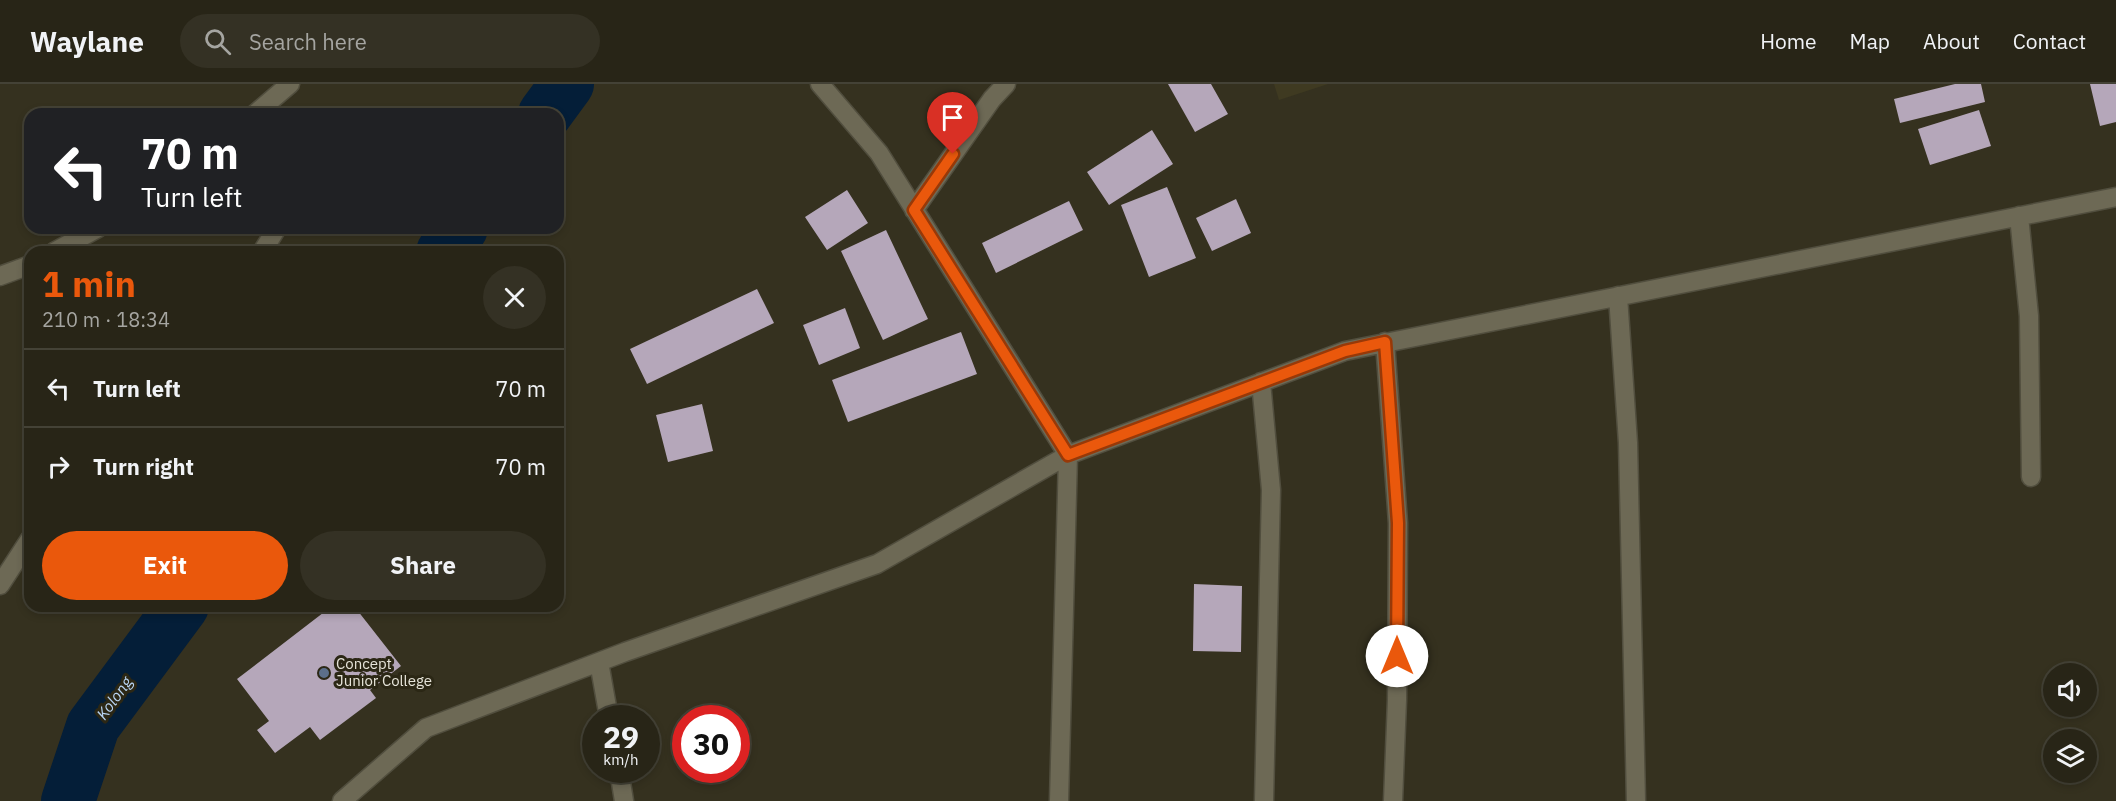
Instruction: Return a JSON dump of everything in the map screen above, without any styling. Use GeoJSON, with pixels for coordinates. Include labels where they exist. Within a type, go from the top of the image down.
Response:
{"type":"FeatureCollection","features":[{"type":"Feature","properties":{"kind":"street"},"geometry":{"type":"LineString","coordinates":[[262,108],[290,84]]}},
{"type":"Feature","properties":{"kind":"street"},"geometry":{"type":"LineString","coordinates":[[820,84],[879,153],[1068,455],[1059,801]]}},
{"type":"Feature","properties":{"kind":"street"},"geometry":{"type":"LineString","coordinates":[[914,210],[992,99],[1006,84]]}},
{"type":"Feature","properties":{"kind":"street"},"geometry":{"type":"LineString","coordinates":[[342,801],[426,728],[599,662],[877,564],[1068,455],[1345,351],[2116,196]]}},
{"type":"Feature","properties":{"kind":"street"},"geometry":{"type":"LineString","coordinates":[[2019,216],[2029,316],[2031,477]]}},
{"type":"Feature","properties":{"kind":"street"},"geometry":{"type":"LineString","coordinates":[[65,246],[87,234]]}},
{"type":"Feature","properties":{"kind":"street"},"geometry":{"type":"LineString","coordinates":[[0,276],[24,267]]}},
{"type":"Feature","properties":{"kind":"street"},"geometry":{"type":"LineString","coordinates":[[1618,296],[1628,443],[1636,801]]}},
{"type":"Feature","properties":{"kind":"street"},"geometry":{"type":"LineString","coordinates":[[1385,342],[1398,523],[1397,700],[1393,801]]}},
{"type":"Feature","properties":{"kind":"street"},"geometry":{"type":"LineString","coordinates":[[1261,382],[1272,490],[1264,801]]}},
{"type":"Feature","properties":{"kind":"street"},"geometry":{"type":"LineString","coordinates":[[0,585],[24,548]]}},
{"type":"Feature","properties":{"kind":"street"},"geometry":{"type":"LineString","coordinates":[[599,662],[607,705]]}},
{"type":"Feature","properties":{"kind":"street"},"geometry":{"type":"LineString","coordinates":[[621,783],[624,801]]}},
{"type":"Feature","properties":{"kind":"shaded area"},"geometry":{"type":"Polygon","coordinates":[[[1274,84],[1328,84],[1279,100],[1274,84]]]}},
{"type":"Feature","properties":{"kind":"building"},"geometry":{"type":"Polygon","coordinates":[[[1168,84],[1211,84],[1228,114],[1195,132],[1168,84]]]}},
{"type":"Feature","properties":{"kind":"building"},"geometry":{"type":"Polygon","coordinates":[[[1955,84],[1981,84],[1985,102],[1900,123],[1894,99],[1955,84]]]}},
{"type":"Feature","properties":{"kind":"building"},"geometry":{"type":"Polygon","coordinates":[[[2090,84],[2116,84],[2116,122],[2100,126],[2090,84]]]}},
{"type":"Feature","properties":{"kind":"building"},"geometry":{"type":"Polygon","coordinates":[[[1979,110],[1991,146],[1930,165],[1918,129],[1979,110]]]}},
{"type":"Feature","properties":{"kind":"building"},"geometry":{"type":"Polygon","coordinates":[[[1152,130],[1173,164],[1109,205],[1087,172],[1152,130]]]}},
{"type":"Feature","properties":{"kind":"building"},"geometry":{"type":"Polygon","coordinates":[[[1167,187],[1196,258],[1149,277],[1121,205],[1167,187]]]}},
{"type":"Feature","properties":{"kind":"building"},"geometry":{"type":"Polygon","coordinates":[[[847,190],[868,223],[827,250],[805,217],[847,190]]]}},
{"type":"Feature","properties":{"kind":"building"},"geometry":{"type":"Polygon","coordinates":[[[1236,199],[1251,233],[1212,251],[1196,218],[1236,199]]]}},
{"type":"Feature","properties":{"kind":"building"},"geometry":{"type":"Polygon","coordinates":[[[1069,201],[1083,230],[996,273],[982,243],[1069,201]]]}},
{"type":"Feature","properties":{"kind":"building"},"geometry":{"type":"Polygon","coordinates":[[[886,230],[928,319],[883,340],[841,251],[886,230]]]}},
{"type":"Feature","properties":{"kind":"building"},"geometry":{"type":"Polygon","coordinates":[[[757,289],[774,323],[647,384],[630,349],[757,289]]]}},
{"type":"Feature","properties":{"kind":"building"},"geometry":{"type":"Polygon","coordinates":[[[845,308],[860,348],[819,365],[803,325],[845,308]]]}},
{"type":"Feature","properties":{"kind":"building"},"geometry":{"type":"Polygon","coordinates":[[[961,332],[977,374],[848,422],[832,380],[961,332]]]}},
{"type":"Feature","properties":{"kind":"building"},"geometry":{"type":"Polygon","coordinates":[[[702,404],[713,451],[668,462],[656,415],[702,404]]]}},
{"type":"Feature","properties":{"kind":"building"},"geometry":{"type":"Polygon","coordinates":[[[1194,584],[1242,586],[1241,652],[1193,651],[1194,584]]]}},
{"type":"Feature","properties":{"kind":"building"},"geometry":{"type":"Polygon","coordinates":[[[324,612],[359,612],[401,666],[370,690],[376,698],[320,740],[310,727],[275,753],[257,730],[269,721],[237,679],[324,612]]]}},
{"type":"Feature","properties":{"kind":"waterway","name":"Kolong"},"geometry":{"type":"LineString","coordinates":[[549,108],[567,84]]}},
{"type":"Feature","properties":{"kind":"waterway","name":"Kolong"},"geometry":{"type":"LineString","coordinates":[[448,246],[456,234]]}},
{"type":"Feature","properties":{"kind":"waterway","name":"Kolong"},"geometry":{"type":"LineString","coordinates":[[68,801],[93,726],[178,612]]}},
{"type":"Feature","properties":{"kind":"place","name":"Concept Junior College"},"geometry":{"type":"Point","coordinates":[324,673]}},
{"type":"Feature","properties":{"kind":"route"},"geometry":{"type":"LineString","coordinates":[[953,154],[914,210],[1068,455],[1345,351],[1385,342],[1398,523],[1397,656]]}}]}
